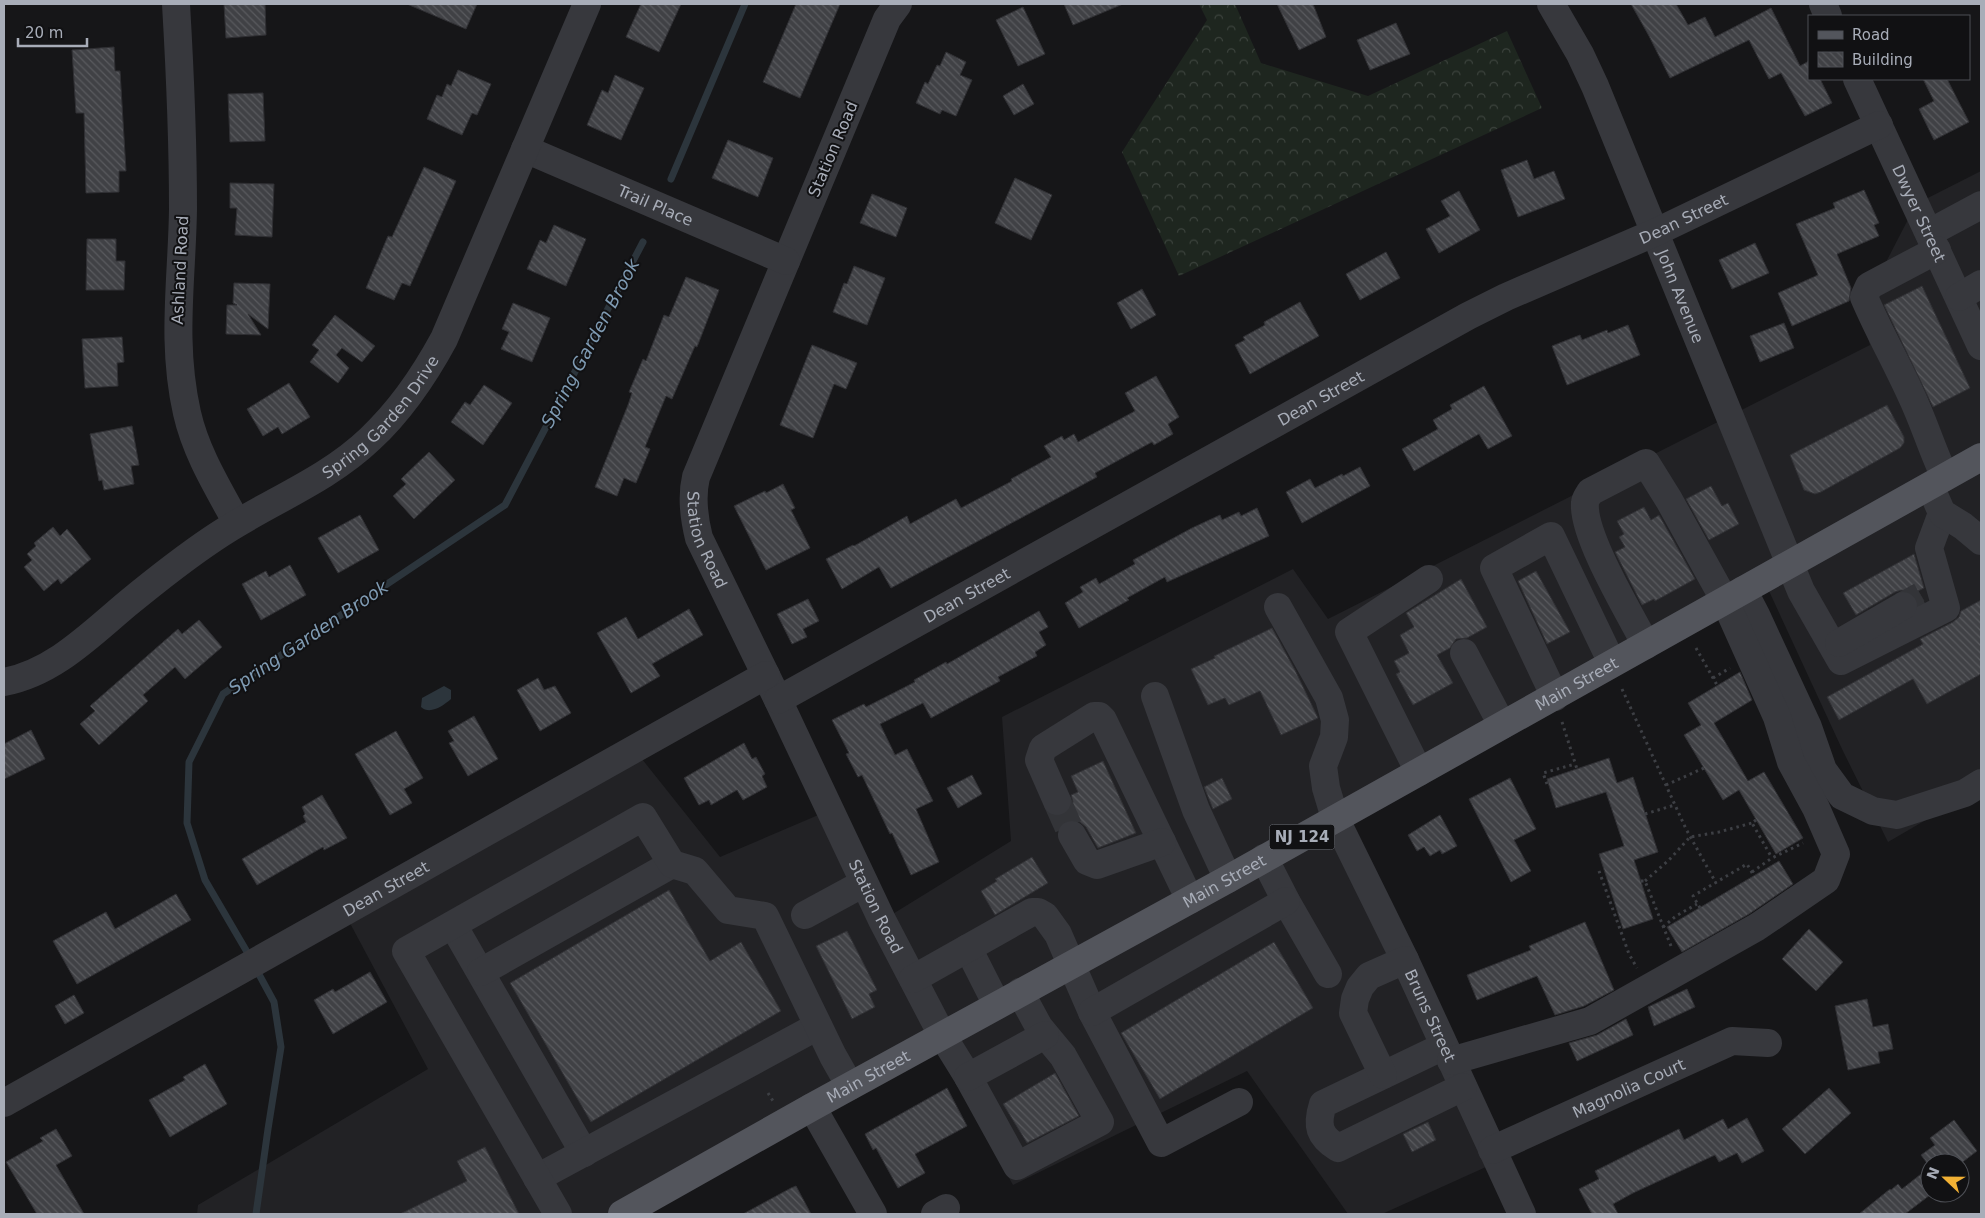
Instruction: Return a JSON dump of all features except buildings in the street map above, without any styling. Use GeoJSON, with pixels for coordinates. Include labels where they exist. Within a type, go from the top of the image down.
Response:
{"type":"FeatureCollection","features":[{"type":"Feature","properties":{"kind":"main road","name":"Main Street"},"geometry":{"type":"LineString","coordinates":[[622,1214],[942,1035],[1228,879],[1502,724],[1559,710],[1612,664],[1981,457]]}},
{"type":"Feature","properties":{"kind":"street","name":"Ashland Road"},"geometry":{"type":"LineString","coordinates":[[176,4],[181,105],[182,210],[177,332],[180,373],[187,414],[200,454],[238,523]]}},
{"type":"Feature","properties":{"kind":"street","name":"Spring Garden Drive"},"geometry":{"type":"LineString","coordinates":[[4,682],[39,670],[63,657],[161,576],[215,537],[337,466],[369,440],[395,414],[423,377],[444,339],[587,4]]}},
{"type":"Feature","properties":{"kind":"street","name":"Station Road"},"geometry":{"type":"LineString","coordinates":[[898,4],[887,19],[696,477],[693,513],[698,538],[766,675],[864,883],[942,1035],[1017,1166],[1100,1122],[1063,1056],[1045,1035]]}},
{"type":"Feature","properties":{"kind":"street","name":"John Avenue"},"geometry":{"type":"LineString","coordinates":[[1551,4],[1580,54],[1595,86],[1801,591],[1835,651]]}},
{"type":"Feature","properties":{"kind":"street","name":"Dwyer Street"},"geometry":{"type":"LineString","coordinates":[[1858,80],[1933,242],[1970,291],[1981,346]]}},
{"type":"Feature","properties":{"kind":"street","name":"Dean Street"},"geometry":{"type":"LineString","coordinates":[[778,700],[1468,316],[1506,297],[1654,233],[1879,125]]}},
{"type":"Feature","properties":{"kind":"street","name":"Trail Place"},"geometry":{"type":"LineString","coordinates":[[525,149],[786,261]]}},
{"type":"Feature","properties":{"kind":"street"},"geometry":{"type":"LineString","coordinates":[[1924,600],[1929,548],[1942,513],[1934,453],[1911,395],[1878,331],[1864,297],[1869,286],[1933,242],[1981,205]]}},
{"type":"Feature","properties":{"kind":"street"},"geometry":{"type":"LineString","coordinates":[[1646,645],[1594,543],[1588,525],[1585,502],[1590,492],[1646,464],[1668,500],[1734,596],[1756,615],[1808,727],[1823,770],[1842,796],[1873,811],[1896,815],[1965,794],[1981,784]]}},
{"type":"Feature","properties":{"kind":"street"},"geometry":{"type":"LineString","coordinates":[[1942,513],[1963,526],[1981,541]]}},
{"type":"Feature","properties":{"kind":"street"},"geometry":{"type":"LineString","coordinates":[[1559,710],[1494,568],[1551,536],[1612,664]]}},
{"type":"Feature","properties":{"kind":"street"},"geometry":{"type":"LineString","coordinates":[[1419,772],[1349,632],[1429,579]]}},
{"type":"Feature","properties":{"kind":"street"},"geometry":{"type":"LineString","coordinates":[[1463,1087],[1338,1148],[1326,1140],[1320,1129],[1319,1117],[1323,1104],[1383,1075],[1448,1054],[1590,1021],[1757,927],[1826,880],[1836,854],[1791,762],[1734,596]]}},
{"type":"Feature","properties":{"kind":"street"},"geometry":{"type":"LineString","coordinates":[[1924,600],[1946,608],[1841,661],[1835,651],[1924,600]]}},
{"type":"Feature","properties":{"kind":"street","name":"Bruns Street"},"geometry":{"type":"LineString","coordinates":[[1278,607],[1329,698],[1335,720],[1334,737],[1323,766],[1326,788],[1335,818],[1404,960],[1522,1214]]}},
{"type":"Feature","properties":{"kind":"street"},"geometry":{"type":"LineString","coordinates":[[1464,653],[1502,724]]}},
{"type":"Feature","properties":{"kind":"street","name":"Dean Street"},"geometry":{"type":"LineString","coordinates":[[4,1103],[766,675]]}},
{"type":"Feature","properties":{"kind":"street"},"geometry":{"type":"LineString","coordinates":[[1155,696],[1196,810],[1228,879]]}},
{"type":"Feature","properties":{"kind":"street"},"geometry":{"type":"LineString","coordinates":[[1057,801],[1040,760],[1043,748],[1094,716],[1099,716],[1190,900]]}},
{"type":"Feature","properties":{"kind":"street"},"geometry":{"type":"LineString","coordinates":[[558,1214],[406,951],[643,817],[672,864],[695,871],[728,910],[765,916],[818,1026],[850,1086]]}},
{"type":"Feature","properties":{"kind":"street"},"geometry":{"type":"LineString","coordinates":[[1072,835],[1087,861],[1097,865],[1162,842]]}},
{"type":"Feature","properties":{"kind":"street"},"geometry":{"type":"LineString","coordinates":[[1264,858],[1286,901],[1328,974]]}},
{"type":"Feature","properties":{"kind":"street"},"geometry":{"type":"LineString","coordinates":[[481,972],[672,864]]}},
{"type":"Feature","properties":{"kind":"street"},"geometry":{"type":"LineString","coordinates":[[805,915],[864,883]]}},
{"type":"Feature","properties":{"kind":"street"},"geometry":{"type":"LineString","coordinates":[[1092,1012],[1286,901]]}},
{"type":"Feature","properties":{"kind":"street"},"geometry":{"type":"LineString","coordinates":[[913,979],[1032,912],[1038,912],[1045,916],[1058,934],[1092,1012],[1161,1143],[1239,1102]]}},
{"type":"Feature","properties":{"kind":"street"},"geometry":{"type":"LineString","coordinates":[[453,925],[584,1152]]}},
{"type":"Feature","properties":{"kind":"street"},"geometry":{"type":"LineString","coordinates":[[968,948],[1009,998],[1045,1035],[968,1078]]}},
{"type":"Feature","properties":{"kind":"street"},"geometry":{"type":"LineString","coordinates":[[1383,1075],[1352,1013],[1360,987],[1369,976],[1404,960]]}},
{"type":"Feature","properties":{"kind":"street"},"geometry":{"type":"LineString","coordinates":[[537,1178],[818,1026]]}},
{"type":"Feature","properties":{"kind":"street","name":"Magnolia Court"},"geometry":{"type":"LineString","coordinates":[[1492,1150],[1732,1041],[1768,1043]]}},
{"type":"Feature","properties":{"kind":"street"},"geometry":{"type":"LineString","coordinates":[[812,1107],[873,1214]]}},
{"type":"Feature","properties":{"kind":"path"},"geometry":{"type":"LineString","coordinates":[[1696,648],[1717,686]]}},
{"type":"Feature","properties":{"kind":"path"},"geometry":{"type":"LineString","coordinates":[[1622,689],[1690,837],[1716,883]]}},
{"type":"Feature","properties":{"kind":"path"},"geometry":{"type":"LineString","coordinates":[[1559,710],[1576,769]]}},
{"type":"Feature","properties":{"kind":"path"},"geometry":{"type":"LineString","coordinates":[[1547,784],[1543,773],[1574,764]]}},
{"type":"Feature","properties":{"kind":"path"},"geometry":{"type":"LineString","coordinates":[[1666,785],[1704,768]]}},
{"type":"Feature","properties":{"kind":"path"},"geometry":{"type":"LineString","coordinates":[[1645,814],[1675,805]]}},
{"type":"Feature","properties":{"kind":"path"},"geometry":{"type":"LineString","coordinates":[[1641,881],[1645,880],[1669,860],[1690,837],[1713,834],[1752,823],[1756,820]]}},
{"type":"Feature","properties":{"kind":"path"},"geometry":{"type":"LineString","coordinates":[[1752,823],[1772,858]]}},
{"type":"Feature","properties":{"kind":"path"},"geometry":{"type":"LineString","coordinates":[[1752,872],[1772,858],[1826,832]]}},
{"type":"Feature","properties":{"kind":"path"},"geometry":{"type":"LineString","coordinates":[[1700,908],[1693,896],[1747,864],[1754,876]]}},
{"type":"Feature","properties":{"kind":"path"},"geometry":{"type":"LineString","coordinates":[[1599,871],[1629,954],[1647,989]]}},
{"type":"Feature","properties":{"kind":"path"},"geometry":{"type":"LineString","coordinates":[[1645,880],[1682,969]]}},
{"type":"Feature","properties":{"kind":"path"},"geometry":{"type":"LineString","coordinates":[[1663,927],[1676,916],[1697,904]]}},
{"type":"Feature","properties":{"kind":"path"},"geometry":{"type":"LineString","coordinates":[[768,1093],[774,1104]]}},
{"type":"Feature","properties":{"kind":"shaded area"},"geometry":{"type":"Polygon","coordinates":[[[1981,171],[1981,788],[1888,842],[1842,749],[1763,578],[1341,823],[1497,1162],[1382,1214],[1348,1214],[1247,1071],[1013,1185],[933,1040],[622,1214],[197,1214],[198,1205],[428,1069],[344,912],[634,749],[720,857],[830,810],[883,920],[1011,841],[1002,717],[1293,569],[1328,619],[1870,345],[1854,285],[1884,266],[1916,204],[1981,171]]]}},
{"type":"Feature","properties":{"kind":"shaded area"},"geometry":{"type":"Polygon","coordinates":[[[444,686],[451,690],[451,699],[432,710],[421,707],[422,698],[444,686]]]}},
{"type":"Feature","properties":{"kind":"green space"},"geometry":{"type":"Polygon","coordinates":[[[1199,4],[1235,4],[1261,63],[1368,96],[1507,31],[1542,108],[1179,276],[1122,152],[1207,20],[1199,4]]]}},
{"type":"Feature","properties":{"kind":"waterway","name":"Spring Garden Brook"},"geometry":{"type":"LineString","coordinates":[[671,179],[745,4]]}},
{"type":"Feature","properties":{"kind":"waterway","name":"Spring Garden Brook"},"geometry":{"type":"LineString","coordinates":[[250,957],[205,880],[187,823],[189,762],[223,694],[505,505],[643,242]]}},
{"type":"Feature","properties":{"kind":"waterway","name":"Spring Garden Brook"},"geometry":{"type":"LineString","coordinates":[[255,967],[274,1002],[281,1047],[256,1214]]}},
{"type":"Feature","properties":{"kind":"tunnel"},"geometry":{"type":"LineString","coordinates":[[1903,606],[1921,596]]}},
{"type":"Feature","properties":{"kind":"tunnel"},"geometry":{"type":"LineString","coordinates":[[1057,801],[1072,835]]}}]}
